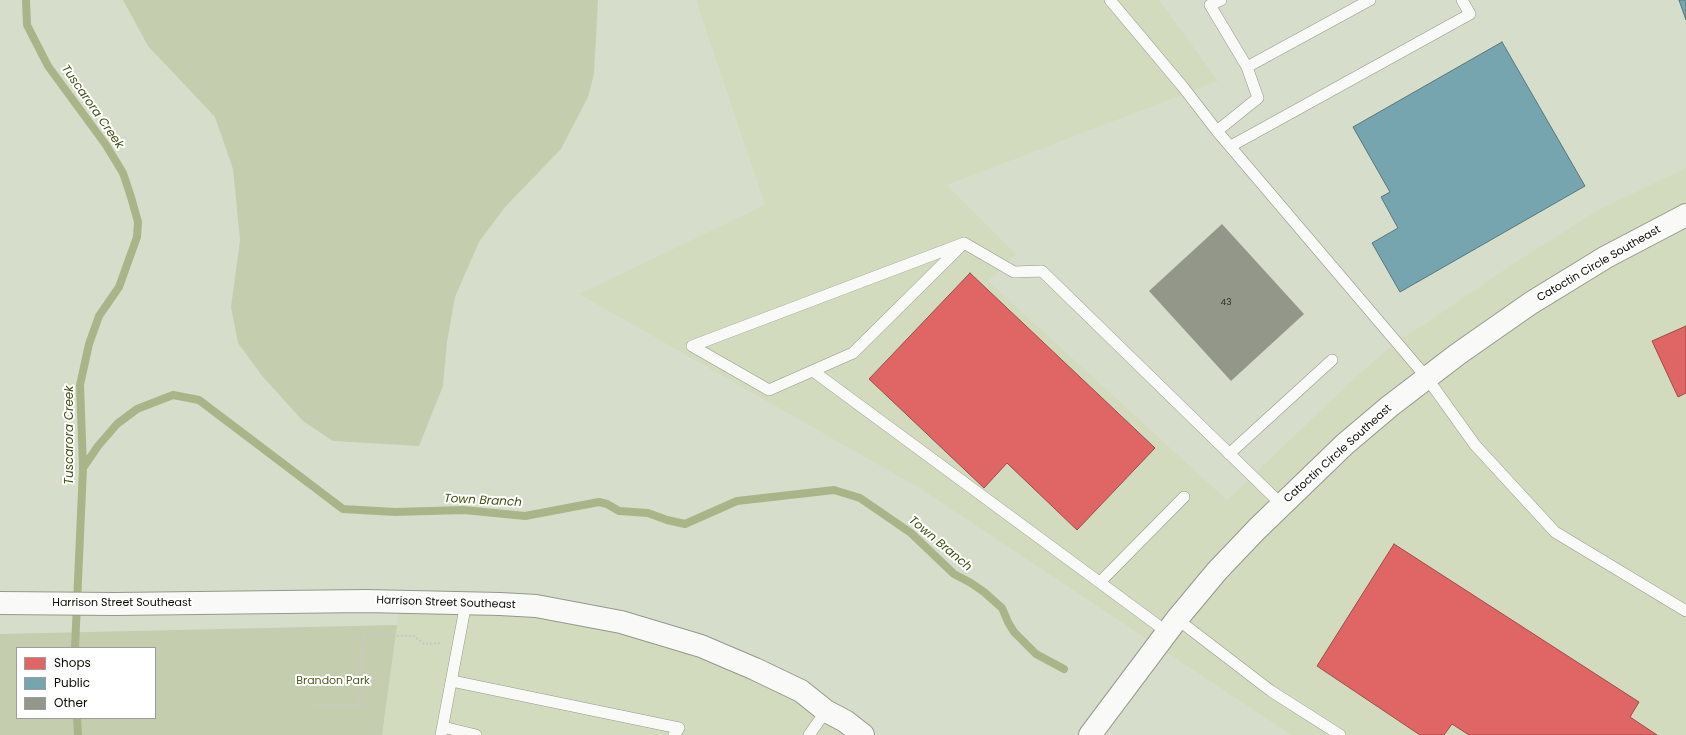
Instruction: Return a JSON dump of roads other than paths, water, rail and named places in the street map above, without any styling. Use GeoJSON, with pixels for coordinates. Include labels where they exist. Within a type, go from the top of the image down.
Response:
{"type":"FeatureCollection","features":[{"type":"Feature","properties":{"kind":"street","name":"Catoctin Circle Southeast"},"geometry":{"type":"LineString","coordinates":[[1090,735],[1172,626],[1217,571],[1345,444],[1390,406],[1458,354],[1531,303],[1606,257],[1686,215]]}},
{"type":"Feature","properties":{"kind":"street","name":"Harrison Street Southeast"},"geometry":{"type":"LineString","coordinates":[[0,603],[115,604],[366,601],[536,606],[621,622],[701,646],[801,691],[826,712],[845,721],[863,735]]}},
{"type":"Feature","properties":{"kind":"lane"},"geometry":{"type":"LineString","coordinates":[[1110,0],[1183,87],[1217,131],[1427,378],[1475,445],[1555,532],[1686,610]]}},
{"type":"Feature","properties":{"kind":"lane"},"geometry":{"type":"LineString","coordinates":[[1217,131],[1258,98],[1247,67],[1210,5],[1220,0]]}},
{"type":"Feature","properties":{"kind":"lane"},"geometry":{"type":"LineString","coordinates":[[1247,67],[1370,0]]}},
{"type":"Feature","properties":{"kind":"lane"},"geometry":{"type":"LineString","coordinates":[[1231,146],[1470,14],[1462,0]]}},
{"type":"Feature","properties":{"kind":"lane"},"geometry":{"type":"LineString","coordinates":[[964,243],[853,353],[769,390],[692,346],[964,243]]}},
{"type":"Feature","properties":{"kind":"lane"},"geometry":{"type":"LineString","coordinates":[[964,243],[1014,272],[1042,271],[1282,505]]}},
{"type":"Feature","properties":{"kind":"lane"},"geometry":{"type":"LineString","coordinates":[[1229,454],[1332,360]]}},
{"type":"Feature","properties":{"kind":"lane"},"geometry":{"type":"LineString","coordinates":[[813,371],[1100,582],[1172,626],[1340,735]]}},
{"type":"Feature","properties":{"kind":"lane"},"geometry":{"type":"LineString","coordinates":[[1100,582],[1184,497]]}},
{"type":"Feature","properties":{"kind":"lane"},"geometry":{"type":"LineString","coordinates":[[466,603],[442,731],[476,735]]}},
{"type":"Feature","properties":{"kind":"lane"},"geometry":{"type":"LineString","coordinates":[[452,681],[679,728],[674,735]]}},
{"type":"Feature","properties":{"kind":"lane"},"geometry":{"type":"LineString","coordinates":[[809,735],[826,712]]}},
{"type":"Feature","properties":{"kind":"waterway","name":"Tuscarora Creek"},"geometry":{"type":"LineString","coordinates":[[26,0],[27,25],[48,66],[106,145],[123,173],[138,222],[137,237],[119,287],[99,316],[89,344],[80,385],[83,468],[75,647]]}},
{"type":"Feature","properties":{"kind":"waterway","name":"Town Branch"},"geometry":{"type":"LineString","coordinates":[[83,468],[98,446],[117,424],[137,409],[173,395],[199,400],[343,509],[395,512],[464,510],[525,516],[599,502],[607,504],[619,511],[648,513],[667,520],[685,524],[737,501],[834,490],[860,498],[911,533],[954,574],[984,592],[1002,608],[1014,632],[1036,654],[1064,669]]}},
{"type":"Feature","properties":{"kind":"waterway","name":"Tuscarora Creek"},"geometry":{"type":"LineString","coordinates":[[77,719],[78,735]]}},
{"type":"Feature","properties":{"kind":"park label","name":"Brandon Park"},"geometry":{"type":"Point","coordinates":[333,681]}}]}
